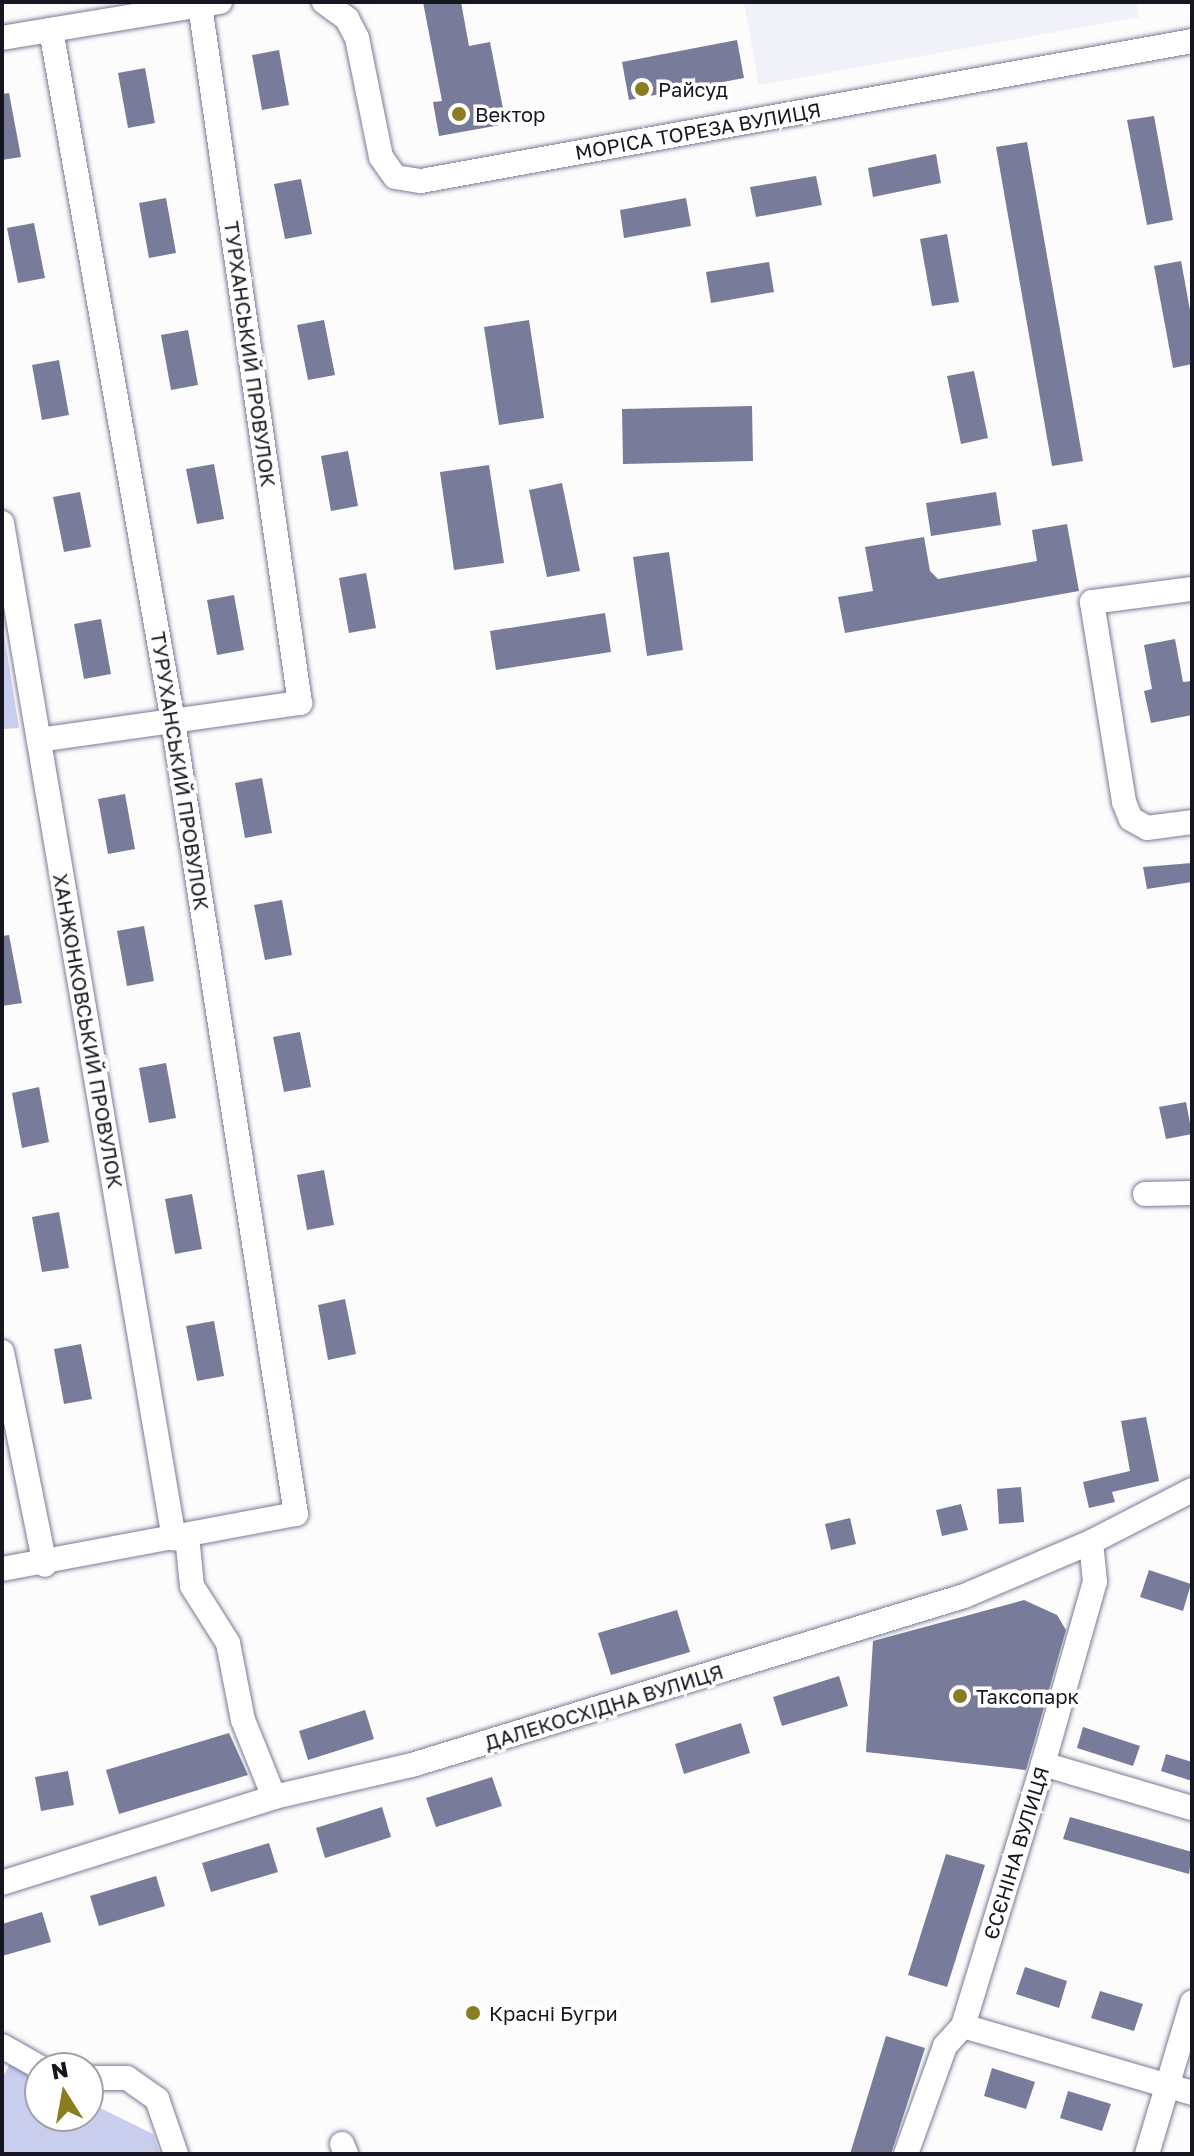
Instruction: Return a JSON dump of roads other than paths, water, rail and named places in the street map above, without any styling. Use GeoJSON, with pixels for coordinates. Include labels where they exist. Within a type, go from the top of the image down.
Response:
{"type":"FeatureCollection","features":[{"type":"Feature","properties":{"kind":"street","name":"МОРІСА ТОРЕЗА ВУЛИЦЯ"},"geometry":{"type":"LineString","coordinates":[[324,2],[352,10],[381,157],[395,177],[421,181],[1191,45]]}},
{"type":"Feature","properties":{"kind":"street"},"geometry":{"type":"LineString","coordinates":[[2,38],[210,4]]}},
{"type":"Feature","properties":{"kind":"street","name":"ТУРХАНСЬКИЙ ПРОВУЛОК"},"geometry":{"type":"LineString","coordinates":[[173,721],[300,703],[210,4]]}},
{"type":"Feature","properties":{"kind":"street","name":"ТУРУХАНСЬКИЙ ПРОВУЛОК"},"geometry":{"type":"LineString","coordinates":[[51,30],[173,721],[296,1514],[180,1538]]}},
{"type":"Feature","properties":{"kind":"street","name":"ХАНЖОНКОВСЬКИЙ ПРОВУЛОК"},"geometry":{"type":"LineString","coordinates":[[2,523],[180,1538],[192,1586],[228,1643],[243,1720],[274,1797]]}},
{"type":"Feature","properties":{"kind":"street"},"geometry":{"type":"LineString","coordinates":[[1192,589],[1092,602],[1124,802],[1131,819],[1147,828],[1192,822]]}},
{"type":"Feature","properties":{"kind":"street"},"geometry":{"type":"LineString","coordinates":[[39,740],[173,721]]}},
{"type":"Feature","properties":{"kind":"street"},"geometry":{"type":"LineString","coordinates":[[1145,1194],[1192,1193]]}},
{"type":"Feature","properties":{"kind":"street"},"geometry":{"type":"LineString","coordinates":[[2,1352],[45,1565]]}},
{"type":"Feature","properties":{"kind":"street","name":"ДАЛЕКОСХІДНА ВУЛИЦЯ"},"geometry":{"type":"LineString","coordinates":[[2,1883],[274,1797],[412,1765],[964,1596],[1091,1542],[1192,1490]]}},
{"type":"Feature","properties":{"kind":"street"},"geometry":{"type":"LineString","coordinates":[[2,1569],[45,1565],[180,1538]]}},
{"type":"Feature","properties":{"kind":"street","name":"ЄСЄНІНА ВУЛИЦЯ"},"geometry":{"type":"LineString","coordinates":[[906,2154],[945,2046],[963,2026],[1043,1764],[1095,1582],[1091,1542]]}},
{"type":"Feature","properties":{"kind":"street"},"geometry":{"type":"LineString","coordinates":[[1043,1764],[1192,1808]]}},
{"type":"Feature","properties":{"kind":"street"},"geometry":{"type":"LineString","coordinates":[[1147,2154],[1192,2003]]}},
{"type":"Feature","properties":{"kind":"street"},"geometry":{"type":"LineString","coordinates":[[963,2026],[1192,2093]]}},
{"type":"Feature","properties":{"kind":"street"},"geometry":{"type":"LineString","coordinates":[[2,2046],[24,2058]]}},
{"type":"Feature","properties":{"kind":"street"},"geometry":{"type":"LineString","coordinates":[[104,2078],[127,2078],[157,2099],[176,2154]]}},
{"type":"Feature","properties":{"kind":"place","name":"Райсуд"},"geometry":{"type":"Point","coordinates":[642,89]}},
{"type":"Feature","properties":{"kind":"place","name":"Вектор"},"geometry":{"type":"Point","coordinates":[459,114]}},
{"type":"Feature","properties":{"kind":"place","name":"Таксопарк"},"geometry":{"type":"Point","coordinates":[960,1696]}},
{"type":"Feature","properties":{"kind":"place","name":"Красні Бугри"},"geometry":{"type":"Point","coordinates":[473,2013]}}]}
